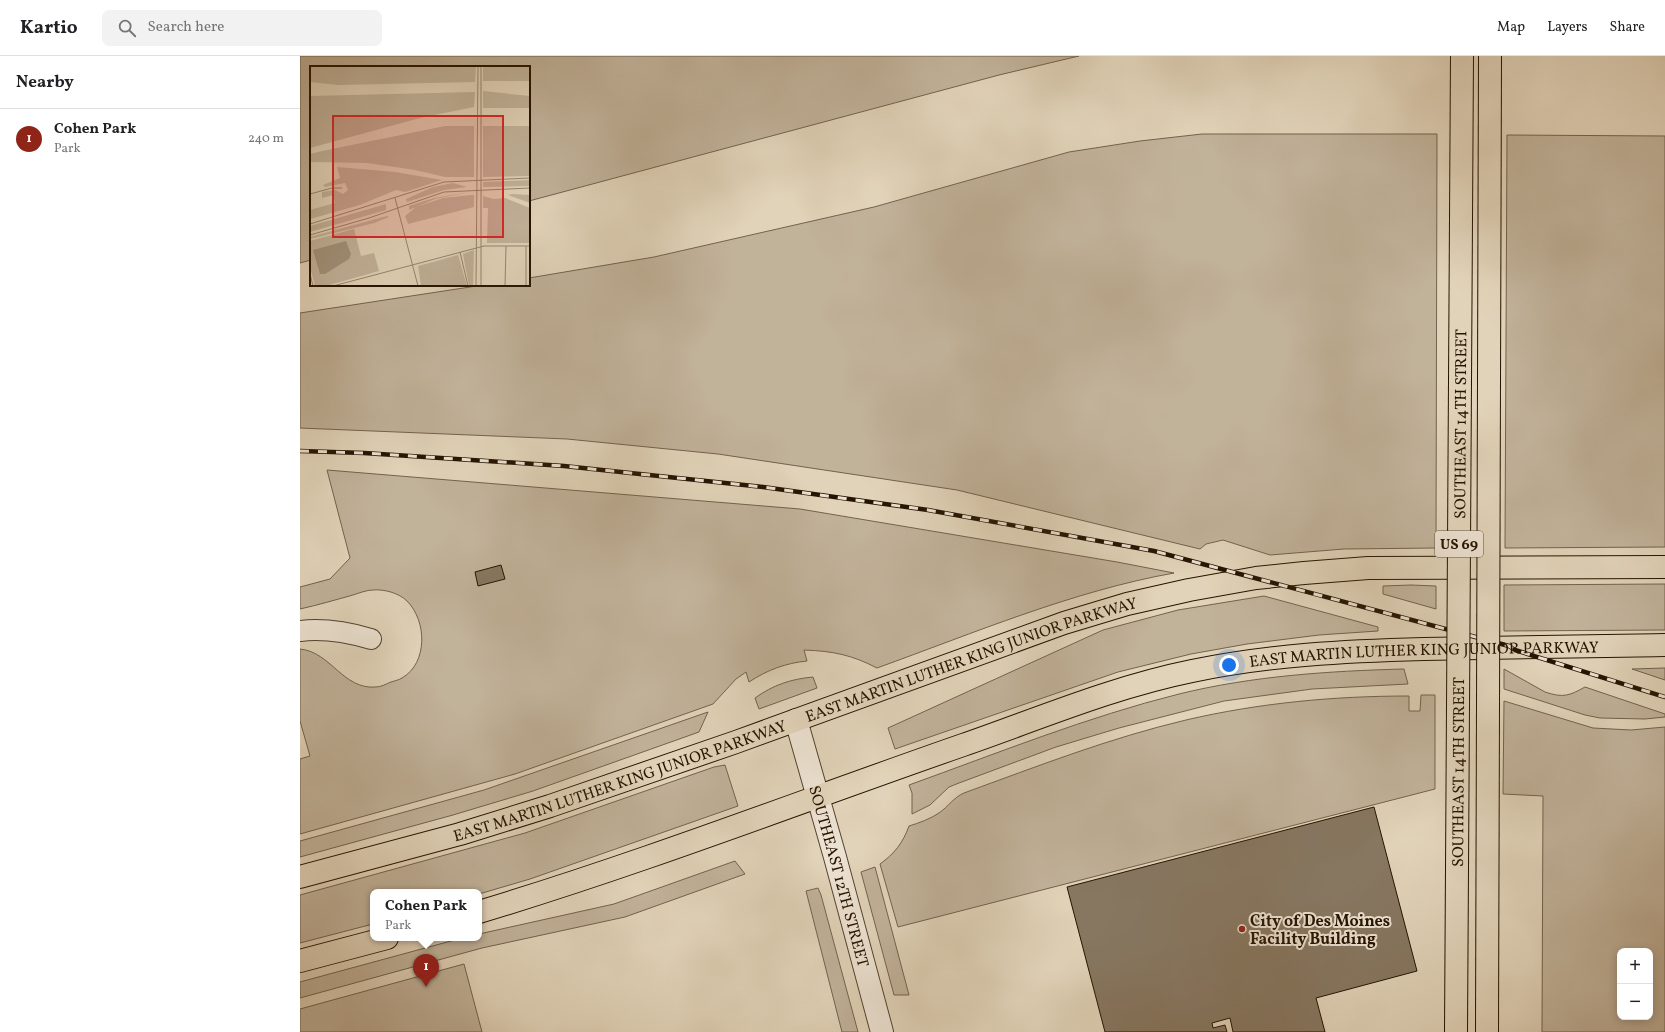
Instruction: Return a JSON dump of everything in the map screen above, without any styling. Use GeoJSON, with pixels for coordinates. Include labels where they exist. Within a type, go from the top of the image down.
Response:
{"type":"FeatureCollection","features":[{"type":"Feature","properties":{"kind":"main road","name":"SOUTHEAST 14TH STREET"},"geometry":{"type":"LineString","coordinates":[[1456,1032],[1462,56]]}},
{"type":"Feature","properties":{"kind":"main road","name":"SOUTHEAST 14TH STREET"},"geometry":{"type":"LineString","coordinates":[[1487,1032],[1490,56]]}},
{"type":"Feature","properties":{"kind":"main road","name":"EAST MARTIN LUTHER KING JUNIOR PARKWAY"},"geometry":{"type":"LineString","coordinates":[[300,877],[460,834],[550,806],[796,720],[1064,623],[1127,604],[1189,590],[1256,578],[1368,568],[1665,567]]}},
{"type":"Feature","properties":{"kind":"main road","name":"EAST MARTIN LUTHER KING JUNIOR PARKWAY"},"geometry":{"type":"LineString","coordinates":[[482,911],[584,880],[818,795],[1121,690],[1190,671],[1236,663],[1349,651],[1510,646],[1665,645]]}},
{"type":"Feature","properties":{"kind":"main road"},"geometry":{"type":"LineString","coordinates":[[300,961],[376,941]]}},
{"type":"Feature","properties":{"kind":"street"},"geometry":{"type":"LineString","coordinates":[[300,631],[316,629],[345,632],[371,639]]}},
{"type":"Feature","properties":{"kind":"street","name":"SOUTHEAST 12TH STREET"},"geometry":{"type":"LineString","coordinates":[[796,720],[818,795],[882,1032]]}},
{"type":"Feature","properties":{"kind":"shaded area"},"geometry":{"type":"Polygon","coordinates":[[[300,56],[1079,56],[999,75],[530,201],[530,66],[310,66],[310,260],[300,263],[300,56]]]}},
{"type":"Feature","properties":{"kind":"shaded area"},"geometry":{"type":"Polygon","coordinates":[[[1202,134],[1437,134],[1436,548],[1344,549],[1270,555],[1223,540],[1206,544],[1200,549],[957,490],[718,454],[567,439],[300,428],[300,313],[476,286],[530,286],[530,278],[654,257],[874,207],[1069,152],[1140,141],[1202,134]]]}},
{"type":"Feature","properties":{"kind":"shaded area"},"geometry":{"type":"Polygon","coordinates":[[[1507,135],[1665,136],[1665,547],[1505,548],[1507,135]]]}},
{"type":"Feature","properties":{"kind":"shaded area"},"geometry":{"type":"Polygon","coordinates":[[[327,470],[800,509],[1117,562],[1174,573],[1136,581],[1061,602],[987,627],[877,668],[842,654],[804,650],[807,661],[792,663],[777,668],[749,682],[746,672],[736,679],[713,704],[515,774],[300,834],[300,759],[310,756],[300,721],[300,649],[311,652],[320,657],[355,683],[376,687],[402,678],[410,671],[417,662],[422,641],[421,630],[414,609],[404,598],[391,592],[382,590],[368,590],[300,609],[300,587],[330,579],[350,558],[327,470]]]}},
{"type":"Feature","properties":{"kind":"shaded area"},"geometry":{"type":"Polygon","coordinates":[[[1665,584],[1665,630],[1504,631],[1504,585],[1665,584]]]}},
{"type":"Feature","properties":{"kind":"shaded area"},"geometry":{"type":"Polygon","coordinates":[[[1383,586],[1436,586],[1436,609],[1383,594],[1383,586]]]}},
{"type":"Feature","properties":{"kind":"shaded area"},"geometry":{"type":"Polygon","coordinates":[[[1264,596],[1378,627],[1378,631],[1319,635],[1247,644],[1191,654],[1118,672],[895,749],[888,728],[1103,630],[1178,610],[1264,596]]]}},
{"type":"Feature","properties":{"kind":"shaded area"},"geometry":{"type":"Polygon","coordinates":[[[1665,668],[1665,680],[1632,669],[1665,668]]]}},
{"type":"Feature","properties":{"kind":"shaded area"},"geometry":{"type":"Polygon","coordinates":[[[1404,669],[1408,684],[1312,689],[1224,701],[1119,728],[1056,747],[949,787],[930,805],[912,814],[912,793],[909,785],[1111,713],[1179,694],[1234,683],[1319,673],[1404,669]]]}},
{"type":"Feature","properties":{"kind":"shaded area"},"geometry":{"type":"Polygon","coordinates":[[[1504,669],[1551,694],[1566,695],[1585,687],[1665,714],[1665,717],[1645,719],[1600,718],[1585,715],[1504,689],[1504,669]]]}},
{"type":"Feature","properties":{"kind":"shaded area"},"geometry":{"type":"Polygon","coordinates":[[[813,677],[817,688],[759,709],[755,698],[762,693],[782,683],[813,677]]]}},
{"type":"Feature","properties":{"kind":"shaded area"},"geometry":{"type":"Polygon","coordinates":[[[1421,695],[1435,695],[1435,789],[898,927],[880,864],[898,848],[909,826],[936,815],[964,793],[1130,735],[1213,714],[1269,705],[1325,699],[1381,696],[1409,696],[1409,711],[1420,711],[1421,695]]]}},
{"type":"Feature","properties":{"kind":"shaded area"},"geometry":{"type":"Polygon","coordinates":[[[1504,701],[1593,728],[1631,730],[1665,727],[1665,1032],[1542,1032],[1543,796],[1503,794],[1504,701]]]}},
{"type":"Feature","properties":{"kind":"shaded area"},"geometry":{"type":"Polygon","coordinates":[[[708,712],[699,732],[533,791],[453,815],[300,857],[300,841],[484,790],[708,712]]]}},
{"type":"Feature","properties":{"kind":"shaded area"},"geometry":{"type":"Polygon","coordinates":[[[725,765],[738,806],[530,879],[482,893],[482,889],[370,889],[370,925],[300,943],[300,895],[525,833],[714,767],[725,765]]]}},
{"type":"Feature","properties":{"kind":"shaded area"},"geometry":{"type":"Polygon","coordinates":[[[735,861],[745,874],[625,917],[482,948],[300,998],[300,982],[451,941],[482,941],[482,933],[614,904],[735,861]]]}},
{"type":"Feature","properties":{"kind":"shaded area"},"geometry":{"type":"Polygon","coordinates":[[[875,867],[909,995],[894,995],[861,872],[875,867]]]}},
{"type":"Feature","properties":{"kind":"shaded area"},"geometry":{"type":"Polygon","coordinates":[[[818,888],[858,1032],[842,1032],[806,891],[818,888]]]}},
{"type":"Feature","properties":{"kind":"shaded area"},"geometry":{"type":"Polygon","coordinates":[[[464,964],[482,1032],[300,1032],[300,1009],[464,964]]]}},
{"type":"Feature","properties":{"kind":"building"},"geometry":{"type":"Polygon","coordinates":[[[501,565],[505,579],[478,586],[475,572],[501,565]]]}},
{"type":"Feature","properties":{"kind":"building","name":"City of Des Moines Facility Building"},"geometry":{"type":"Polygon","coordinates":[[[1374,807],[1417,971],[1316,998],[1325,1032],[1233,1032],[1230,1018],[1212,1023],[1213,1028],[1225,1025],[1227,1032],[1105,1032],[1067,887],[1374,807]]]}},
{"type":"Feature","properties":{"kind":"railway"},"geometry":{"type":"LineString","coordinates":[[300,451],[364,453],[564,466],[763,487],[928,510],[1154,551],[1509,646],[1515,650],[1665,697]]}},
{"type":"Feature","properties":{"kind":"place","name":"City of Des Moines Facility Building"},"geometry":{"type":"Point","coordinates":[1242,929]}},
{"type":"Feature","properties":{"kind":"place","name":"Cohen Park"},"geometry":{"type":"Point","coordinates":[426,987]}}]}
